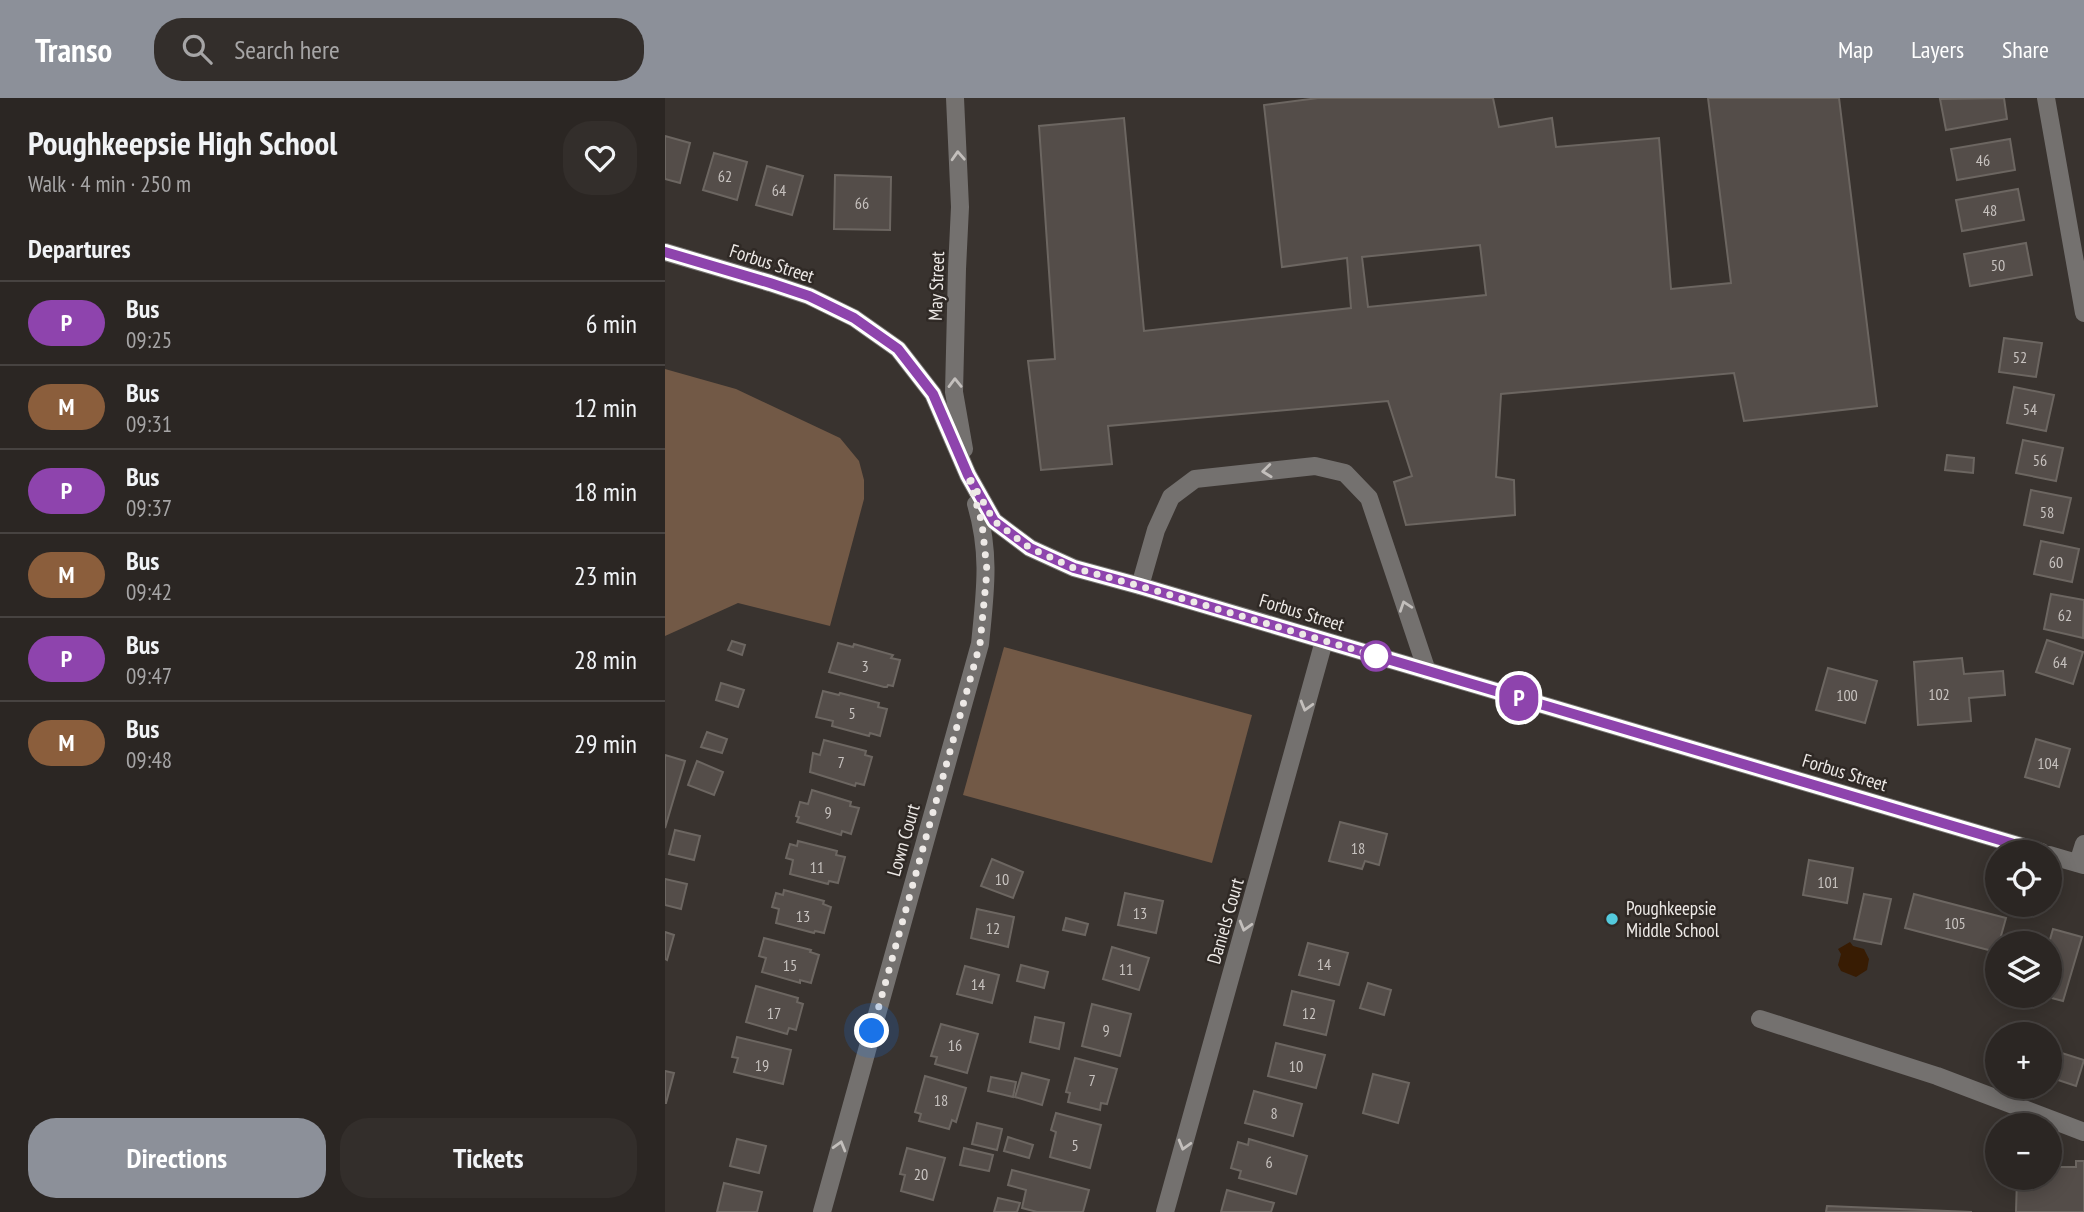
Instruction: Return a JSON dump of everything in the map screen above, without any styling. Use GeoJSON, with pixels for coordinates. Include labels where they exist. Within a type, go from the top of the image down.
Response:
{"type":"FeatureCollection","features":[{"type":"Feature","properties":{"kind":"street","name":"May Street"},"geometry":{"type":"LineString","coordinates":[[955,98],[960,207],[954,392],[968,475]]}},
{"type":"Feature","properties":{"kind":"street"},"geometry":{"type":"LineString","coordinates":[[2046,98],[2084,313]]}},
{"type":"Feature","properties":{"kind":"street","name":"Forbus Street"},"geometry":{"type":"LineString","coordinates":[[665,252],[809,296],[854,318],[898,349],[933,394],[968,475],[994,521],[1030,548],[1074,568],[2000,840]]}},
{"type":"Feature","properties":{"kind":"street"},"geometry":{"type":"LineString","coordinates":[[1140,586],[1156,530],[1171,497],[1195,479],[1315,466],[1345,473],[1369,498],[1427,671]]}},
{"type":"Feature","properties":{"kind":"street","name":"Lown Court"},"geometry":{"type":"LineString","coordinates":[[822,1212],[980,644],[987,571],[982,523],[968,475]]}},
{"type":"Feature","properties":{"kind":"street","name":"Daniels Court"},"geometry":{"type":"LineString","coordinates":[[1165,1212],[1324,641]]}},
{"type":"Feature","properties":{"kind":"street"},"geometry":{"type":"LineString","coordinates":[[2062,859],[2081,864],[2084,844]]}},
{"type":"Feature","properties":{"kind":"street"},"geometry":{"type":"LineString","coordinates":[[1760,1019],[1937,1076],[2084,1132]]}},
{"type":"Feature","properties":{"kind":"shaded area"},"geometry":{"type":"Polygon","coordinates":[[[665,369],[736,389],[840,438],[859,461],[864,480],[864,499],[830,626],[738,603],[665,636],[665,369]]]}},
{"type":"Feature","properties":{"kind":"shaded area"},"geometry":{"type":"Polygon","coordinates":[[[1004,647],[1252,715],[1212,863],[963,795],[1004,647]]]}},
{"type":"Feature","properties":{"kind":"shaded area"},"geometry":{"type":"Polygon","coordinates":[[[1850,942],[1853,946],[1864,949],[1869,959],[1867,970],[1856,977],[1841,971],[1838,965],[1841,954],[1838,949],[1850,942]]]}},
{"type":"Feature","properties":{"kind":"building"},"geometry":{"type":"Polygon","coordinates":[[[1318,98],[1493,98],[1499,127],[1552,118],[1556,147],[1659,138],[1671,289],[1731,283],[1708,98],[1839,98],[1877,406],[1744,421],[1734,373],[1501,394],[1496,477],[1514,480],[1515,515],[1406,525],[1394,482],[1412,476],[1388,401],[1108,426],[1112,464],[1041,470],[1028,361],[1055,359],[1039,126],[1124,118],[1144,331],[1351,308],[1347,258],[1282,267],[1264,105],[1318,98]],[[1480,245],[1362,257],[1368,307],[1486,295],[1480,245]]]}},
{"type":"Feature","properties":{"kind":"building"},"geometry":{"type":"Polygon","coordinates":[[[2004,98],[2007,119],[1946,130],[1940,99],[2004,98]]]}},
{"type":"Feature","properties":{"kind":"building"},"geometry":{"type":"Polygon","coordinates":[[[665,136],[690,143],[680,183],[665,179],[665,136]]]}},
{"type":"Feature","properties":{"kind":"building"},"geometry":{"type":"Polygon","coordinates":[[[2010,139],[2015,170],[1957,180],[1951,149],[2010,139]]]}},
{"type":"Feature","properties":{"kind":"building"},"geometry":{"type":"Polygon","coordinates":[[[714,153],[747,162],[737,200],[703,190],[714,153]]]}},
{"type":"Feature","properties":{"kind":"building"},"geometry":{"type":"Polygon","coordinates":[[[767,166],[803,176],[792,215],[756,205],[767,166]]]}},
{"type":"Feature","properties":{"kind":"building"},"geometry":{"type":"Polygon","coordinates":[[[835,175],[891,177],[890,230],[834,229],[835,175]]]}},
{"type":"Feature","properties":{"kind":"building"},"geometry":{"type":"Polygon","coordinates":[[[2018,189],[2024,220],[1962,231],[1956,200],[2018,189]]]}},
{"type":"Feature","properties":{"kind":"building"},"geometry":{"type":"Polygon","coordinates":[[[2026,243],[2032,275],[1970,286],[1964,254],[2026,243]]]}},
{"type":"Feature","properties":{"kind":"building"},"geometry":{"type":"Polygon","coordinates":[[[2004,338],[2042,343],[2036,377],[1999,372],[2004,338]]]}},
{"type":"Feature","properties":{"kind":"building"},"geometry":{"type":"Polygon","coordinates":[[[2014,387],[2054,395],[2046,431],[2007,423],[2014,387]]]}},
{"type":"Feature","properties":{"kind":"building"},"geometry":{"type":"Polygon","coordinates":[[[2023,440],[2063,448],[2056,481],[2016,473],[2023,440]]]}},
{"type":"Feature","properties":{"kind":"building"},"geometry":{"type":"Polygon","coordinates":[[[1947,455],[1974,458],[1973,473],[1945,470],[1947,455]]]}},
{"type":"Feature","properties":{"kind":"building"},"geometry":{"type":"Polygon","coordinates":[[[2031,490],[2071,498],[2063,533],[2024,525],[2031,490]]]}},
{"type":"Feature","properties":{"kind":"building"},"geometry":{"type":"Polygon","coordinates":[[[2041,541],[2079,549],[2072,582],[2034,574],[2041,541]]]}},
{"type":"Feature","properties":{"kind":"building"},"geometry":{"type":"Polygon","coordinates":[[[2051,594],[2084,600],[2083,638],[2044,629],[2051,594]]]}},
{"type":"Feature","properties":{"kind":"building"},"geometry":{"type":"Polygon","coordinates":[[[2047,640],[2083,652],[2073,684],[2036,672],[2047,640]]]}},
{"type":"Feature","properties":{"kind":"building"},"geometry":{"type":"Polygon","coordinates":[[[732,641],[745,645],[742,655],[728,650],[732,641]]]}},
{"type":"Feature","properties":{"kind":"building"},"geometry":{"type":"Polygon","coordinates":[[[838,643],[853,647],[854,644],[893,655],[891,658],[900,660],[893,686],[884,687],[829,672],[838,643]]]}},
{"type":"Feature","properties":{"kind":"building"},"geometry":{"type":"Polygon","coordinates":[[[1962,658],[1964,674],[2003,671],[2005,695],[1969,698],[1971,721],[1918,725],[1914,662],[1962,658]]]}},
{"type":"Feature","properties":{"kind":"building"},"geometry":{"type":"Polygon","coordinates":[[[1828,668],[1877,681],[1865,723],[1816,710],[1828,668]]]}},
{"type":"Feature","properties":{"kind":"building"},"geometry":{"type":"Polygon","coordinates":[[[721,683],[744,690],[738,707],[716,700],[721,683]]]}},
{"type":"Feature","properties":{"kind":"building"},"geometry":{"type":"Polygon","coordinates":[[[823,691],[879,703],[878,707],[887,709],[880,736],[870,733],[869,736],[832,726],[833,721],[816,717],[823,691]]]}},
{"type":"Feature","properties":{"kind":"building"},"geometry":{"type":"Polygon","coordinates":[[[707,732],[727,739],[722,753],[701,747],[707,732]]]}},
{"type":"Feature","properties":{"kind":"building"},"geometry":{"type":"Polygon","coordinates":[[[2036,739],[2070,749],[2059,787],[2025,777],[2036,739]]]}},
{"type":"Feature","properties":{"kind":"building"},"geometry":{"type":"Polygon","coordinates":[[[824,740],[866,751],[865,755],[872,757],[864,785],[856,783],[855,786],[810,772],[813,753],[820,755],[824,740]]]}},
{"type":"Feature","properties":{"kind":"building"},"geometry":{"type":"Polygon","coordinates":[[[665,755],[685,761],[665,828],[665,755]]]}},
{"type":"Feature","properties":{"kind":"building"},"geometry":{"type":"Polygon","coordinates":[[[697,761],[723,772],[714,795],[688,785],[697,761]]]}},
{"type":"Feature","properties":{"kind":"building"},"geometry":{"type":"Polygon","coordinates":[[[812,790],[851,802],[850,806],[859,808],[851,834],[842,831],[841,835],[797,822],[800,802],[808,804],[812,790]]]}},
{"type":"Feature","properties":{"kind":"building"},"geometry":{"type":"Polygon","coordinates":[[[1340,822],[1387,834],[1379,865],[1365,861],[1362,869],[1329,861],[1340,822]]]}},
{"type":"Feature","properties":{"kind":"building"},"geometry":{"type":"Polygon","coordinates":[[[675,830],[700,836],[694,860],[669,854],[675,830]]]}},
{"type":"Feature","properties":{"kind":"building"},"geometry":{"type":"Polygon","coordinates":[[[798,841],[837,851],[836,855],[845,857],[838,883],[829,881],[828,884],[790,874],[793,860],[786,858],[790,844],[797,846],[798,841]]]}},
{"type":"Feature","properties":{"kind":"building"},"geometry":{"type":"Polygon","coordinates":[[[992,859],[1023,872],[1013,898],[981,886],[992,859]]]}},
{"type":"Feature","properties":{"kind":"building"},"geometry":{"type":"Polygon","coordinates":[[[1809,860],[1853,868],[1847,903],[1803,895],[1809,860]]]}},
{"type":"Feature","properties":{"kind":"building"},"geometry":{"type":"Polygon","coordinates":[[[665,879],[687,884],[681,909],[665,905],[665,879]]]}},
{"type":"Feature","properties":{"kind":"building"},"geometry":{"type":"Polygon","coordinates":[[[784,890],[824,901],[823,904],[831,907],[824,933],[776,923],[779,909],[772,907],[776,893],[783,895],[784,890]]]}},
{"type":"Feature","properties":{"kind":"building"},"geometry":{"type":"Polygon","coordinates":[[[1125,893],[1163,901],[1156,933],[1118,925],[1125,893]]]}},
{"type":"Feature","properties":{"kind":"building"},"geometry":{"type":"Polygon","coordinates":[[[1864,894],[1891,899],[1881,944],[1854,939],[1864,894]]]}},
{"type":"Feature","properties":{"kind":"building"},"geometry":{"type":"Polygon","coordinates":[[[1914,894],[1985,913],[1985,917],[2006,918],[2002,931],[1985,931],[1985,949],[1905,928],[1914,894]]]}},
{"type":"Feature","properties":{"kind":"building"},"geometry":{"type":"Polygon","coordinates":[[[977,909],[1014,917],[1008,947],[971,938],[977,909]]]}},
{"type":"Feature","properties":{"kind":"building"},"geometry":{"type":"Polygon","coordinates":[[[1066,918],[1088,924],[1085,935],[1063,930],[1066,918]]]}},
{"type":"Feature","properties":{"kind":"building"},"geometry":{"type":"Polygon","coordinates":[[[2062,931],[2082,937],[2062,1001],[2062,931]]]}},
{"type":"Feature","properties":{"kind":"building"},"geometry":{"type":"Polygon","coordinates":[[[665,932],[674,935],[667,960],[665,959],[665,932]]]}},
{"type":"Feature","properties":{"kind":"building"},"geometry":{"type":"Polygon","coordinates":[[[764,938],[811,950],[810,952],[819,955],[811,983],[800,980],[800,983],[762,972],[766,958],[759,956],[764,938]]]}},
{"type":"Feature","properties":{"kind":"building"},"geometry":{"type":"Polygon","coordinates":[[[1308,943],[1348,953],[1339,985],[1299,975],[1308,943]]]}},
{"type":"Feature","properties":{"kind":"building"},"geometry":{"type":"Polygon","coordinates":[[[1112,947],[1149,958],[1139,990],[1103,979],[1112,947]]]}},
{"type":"Feature","properties":{"kind":"building"},"geometry":{"type":"Polygon","coordinates":[[[1021,965],[1048,972],[1044,988],[1017,981],[1021,965]]]}},
{"type":"Feature","properties":{"kind":"building"},"geometry":{"type":"Polygon","coordinates":[[[965,966],[999,975],[992,1003],[957,994],[965,966]]]}},
{"type":"Feature","properties":{"kind":"building"},"geometry":{"type":"Polygon","coordinates":[[[1368,983],[1391,990],[1384,1015],[1360,1008],[1368,983]]]}},
{"type":"Feature","properties":{"kind":"building"},"geometry":{"type":"Polygon","coordinates":[[[756,986],[798,998],[797,1002],[803,1004],[796,1030],[789,1028],[787,1034],[746,1022],[756,986]]]}},
{"type":"Feature","properties":{"kind":"building"},"geometry":{"type":"Polygon","coordinates":[[[1292,991],[1334,1001],[1326,1035],[1284,1025],[1292,991]]]}},
{"type":"Feature","properties":{"kind":"building"},"geometry":{"type":"Polygon","coordinates":[[[1092,1004],[1131,1014],[1120,1056],[1082,1046],[1092,1004]]]}},
{"type":"Feature","properties":{"kind":"building"},"geometry":{"type":"Polygon","coordinates":[[[1035,1017],[1064,1023],[1059,1049],[1030,1042],[1035,1017]]]}},
{"type":"Feature","properties":{"kind":"building"},"geometry":{"type":"Polygon","coordinates":[[[941,1024],[978,1034],[967,1073],[935,1064],[937,1057],[931,1056],[941,1024]]]}},
{"type":"Feature","properties":{"kind":"building"},"geometry":{"type":"Polygon","coordinates":[[[737,1037],[791,1050],[783,1084],[734,1072],[738,1058],[732,1057],[737,1037]]]}},
{"type":"Feature","properties":{"kind":"building"},"geometry":{"type":"Polygon","coordinates":[[[1276,1043],[1325,1055],[1316,1088],[1268,1076],[1276,1043]]]}},
{"type":"Feature","properties":{"kind":"building"},"geometry":{"type":"Polygon","coordinates":[[[2062,1053],[2084,1060],[2076,1086],[2062,1081],[2062,1053]]]}},
{"type":"Feature","properties":{"kind":"building"},"geometry":{"type":"Polygon","coordinates":[[[1075,1058],[1117,1069],[1107,1104],[1101,1103],[1100,1110],[1068,1102],[1070,1093],[1066,1092],[1075,1058]]]}},
{"type":"Feature","properties":{"kind":"building"},"geometry":{"type":"Polygon","coordinates":[[[665,1071],[674,1073],[666,1103],[665,1103],[665,1071]]]}},
{"type":"Feature","properties":{"kind":"building"},"geometry":{"type":"Polygon","coordinates":[[[1022,1073],[1049,1080],[1042,1105],[1015,1097],[1022,1073]]]}},
{"type":"Feature","properties":{"kind":"building"},"geometry":{"type":"Polygon","coordinates":[[[1373,1074],[1409,1083],[1398,1123],[1363,1113],[1373,1074]]]}},
{"type":"Feature","properties":{"kind":"building"},"geometry":{"type":"Polygon","coordinates":[[[925,1076],[966,1088],[956,1122],[952,1120],[949,1129],[919,1121],[921,1114],[915,1112],[925,1076]]]}},
{"type":"Feature","properties":{"kind":"building"},"geometry":{"type":"Polygon","coordinates":[[[991,1077],[1016,1082],[1013,1097],[988,1091],[991,1077]]]}},
{"type":"Feature","properties":{"kind":"building"},"geometry":{"type":"Polygon","coordinates":[[[1254,1091],[1302,1104],[1293,1136],[1245,1123],[1254,1091]]]}},
{"type":"Feature","properties":{"kind":"building"},"geometry":{"type":"Polygon","coordinates":[[[1056,1113],[1101,1125],[1090,1168],[1050,1157],[1056,1132],[1051,1130],[1056,1113]]]}},
{"type":"Feature","properties":{"kind":"building"},"geometry":{"type":"Polygon","coordinates":[[[977,1123],[1002,1129],[997,1150],[972,1144],[977,1123]]]}},
{"type":"Feature","properties":{"kind":"building"},"geometry":{"type":"Polygon","coordinates":[[[1008,1137],[1033,1145],[1029,1158],[1004,1151],[1008,1137]]]}},
{"type":"Feature","properties":{"kind":"building"},"geometry":{"type":"Polygon","coordinates":[[[737,1139],[766,1146],[759,1173],[730,1166],[737,1139]]]}},
{"type":"Feature","properties":{"kind":"building"},"geometry":{"type":"Polygon","coordinates":[[[1249,1139],[1307,1156],[1296,1194],[1239,1178],[1241,1171],[1231,1168],[1238,1142],[1248,1145],[1249,1139]]]}},
{"type":"Feature","properties":{"kind":"building"},"geometry":{"type":"Polygon","coordinates":[[[907,1148],[945,1158],[933,1200],[901,1191],[905,1175],[900,1174],[907,1148]]]}},
{"type":"Feature","properties":{"kind":"building"},"geometry":{"type":"Polygon","coordinates":[[[964,1148],[993,1155],[989,1171],[960,1165],[964,1148]]]}},
{"type":"Feature","properties":{"kind":"building"},"geometry":{"type":"Polygon","coordinates":[[[2076,1161],[2084,1161],[2084,1212],[2016,1212],[2017,1190],[2062,1190],[2062,1167],[2076,1167],[2076,1161]]]}},
{"type":"Feature","properties":{"kind":"building"},"geometry":{"type":"Polygon","coordinates":[[[1012,1170],[1089,1190],[1083,1212],[1037,1212],[1022,1208],[1026,1190],[1008,1185],[1012,1170]]]}},
{"type":"Feature","properties":{"kind":"building"},"geometry":{"type":"Polygon","coordinates":[[[724,1183],[762,1192],[757,1212],[717,1212],[724,1183]]]}},
{"type":"Feature","properties":{"kind":"building"},"geometry":{"type":"Polygon","coordinates":[[[1227,1190],[1274,1203],[1271,1212],[1221,1212],[1227,1190]]]}},
{"type":"Feature","properties":{"kind":"building"},"geometry":{"type":"Polygon","coordinates":[[[998,1198],[1020,1203],[1017,1212],[994,1212],[998,1198]]]}},
{"type":"Feature","properties":{"kind":"building"},"geometry":{"type":"Polygon","coordinates":[[[1827,1206],[1972,1212],[1826,1212],[1827,1206]]]}},
{"type":"Feature","properties":{"kind":"bus line","name":"P"},"geometry":{"type":"LineString","coordinates":[[665,252],[809,296],[854,318],[898,349],[933,394],[968,475],[994,521],[1030,548],[1074,568],[2000,840]]}},
{"type":"Feature","properties":{"kind":"place","name":"Poughkeepsie Middle School"},"geometry":{"type":"Point","coordinates":[1612,919]}},
{"type":"Feature","properties":{"kind":"route"},"geometry":{"type":"LineString","coordinates":[[872,1031],[980,644],[987,571],[982,523],[968,475],[994,521],[1030,548],[1074,568],[1376,656]]}}]}
